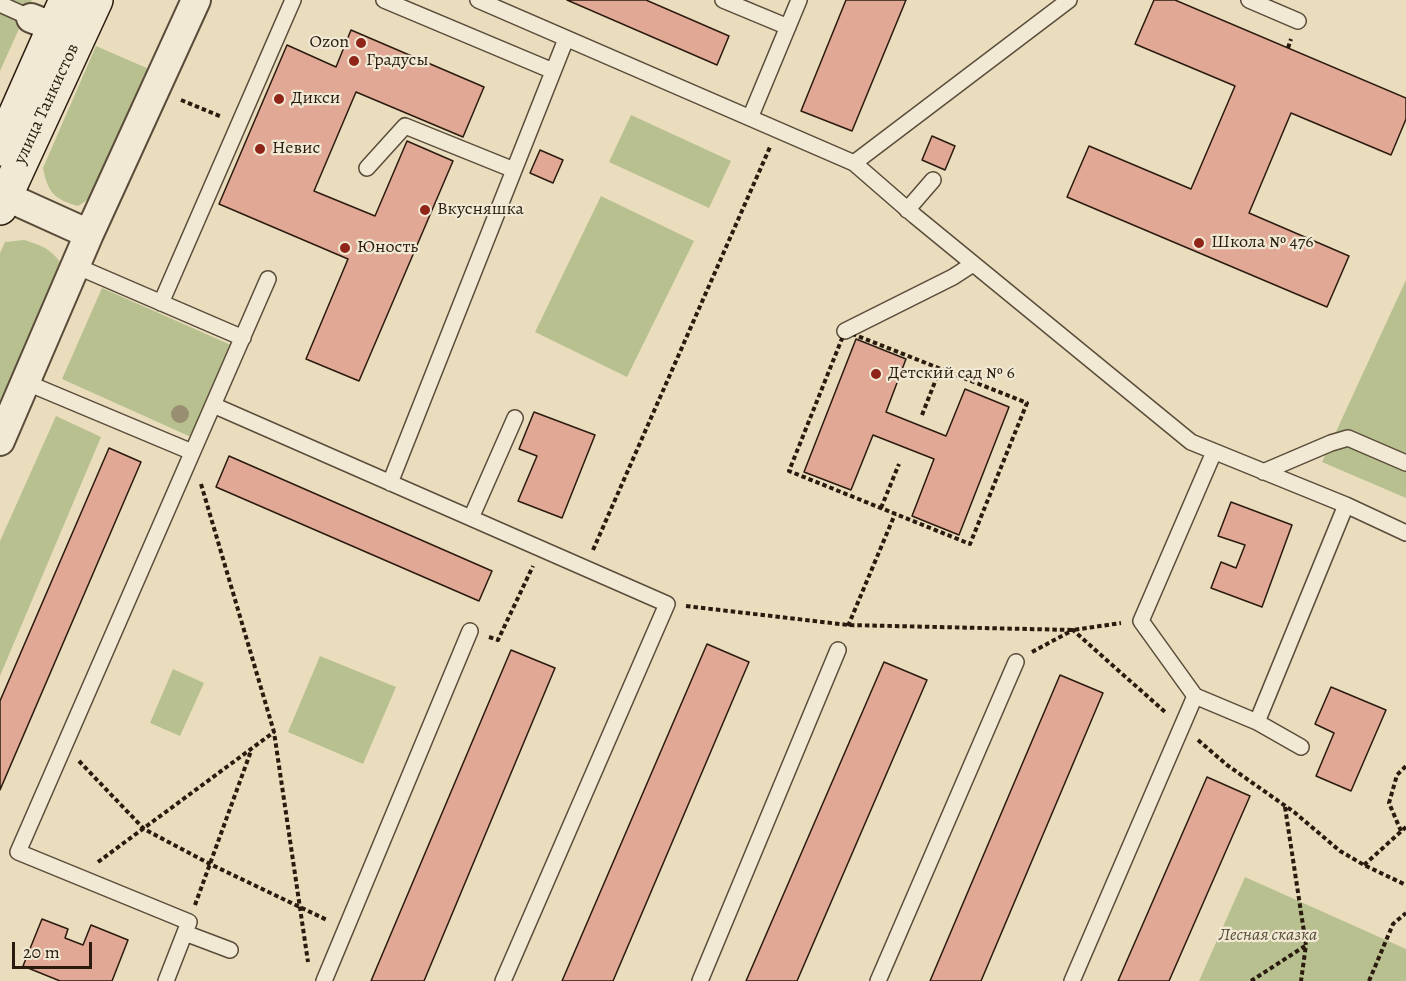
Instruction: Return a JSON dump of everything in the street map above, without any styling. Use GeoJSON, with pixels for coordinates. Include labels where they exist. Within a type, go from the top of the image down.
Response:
{"type":"FeatureCollection","features":[{"type":"Feature","properties":{"kind":"main road","name":"улица Танкистов"},"geometry":{"type":"LineString","coordinates":[[2,200],[96,0]]}},
{"type":"Feature","properties":{"kind":"main road","name":"улица Танкистов"},"geometry":{"type":"LineString","coordinates":[[0,149],[50,15]]}},
{"type":"Feature","properties":{"kind":"street"},"geometry":{"type":"LineString","coordinates":[[0,441],[89,234],[196,0]]}},
{"type":"Feature","properties":{"kind":"street"},"geometry":{"type":"LineString","coordinates":[[2,200],[89,234]]}},
{"type":"Feature","properties":{"kind":"lane"},"geometry":{"type":"LineString","coordinates":[[161,303],[293,0]]}},
{"type":"Feature","properties":{"kind":"lane"},"geometry":{"type":"LineString","coordinates":[[384,0],[553,72]]}},
{"type":"Feature","properties":{"kind":"lane"},"geometry":{"type":"LineString","coordinates":[[478,0],[854,164],[1191,442],[1346,505],[1406,533]]}},
{"type":"Feature","properties":{"kind":"lane"},"geometry":{"type":"LineString","coordinates":[[723,0],[788,27]]}},
{"type":"Feature","properties":{"kind":"lane"},"geometry":{"type":"LineString","coordinates":[[750,118],[799,0]]}},
{"type":"Feature","properties":{"kind":"lane"},"geometry":{"type":"LineString","coordinates":[[854,164],[1069,0]]}},
{"type":"Feature","properties":{"kind":"lane"},"geometry":{"type":"LineString","coordinates":[[1249,0],[1299,21]]}},
{"type":"Feature","properties":{"kind":"lane"},"geometry":{"type":"LineString","coordinates":[[0,4],[50,15]]}},
{"type":"Feature","properties":{"kind":"lane"},"geometry":{"type":"LineString","coordinates":[[390,483],[566,39]]}},
{"type":"Feature","properties":{"kind":"lane"},"geometry":{"type":"LineString","coordinates":[[367,168],[405,126],[514,170]]}},
{"type":"Feature","properties":{"kind":"lane"},"geometry":{"type":"LineString","coordinates":[[907,210],[933,180]]}},
{"type":"Feature","properties":{"kind":"lane"},"geometry":{"type":"LineString","coordinates":[[845,331],[953,277],[973,264]]}},
{"type":"Feature","properties":{"kind":"lane"},"geometry":{"type":"LineString","coordinates":[[76,266],[243,339]]}},
{"type":"Feature","properties":{"kind":"lane"},"geometry":{"type":"LineString","coordinates":[[230,950],[78,877],[18,852],[268,279]]}},
{"type":"Feature","properties":{"kind":"lane"},"geometry":{"type":"LineString","coordinates":[[26,382],[192,452]]}},
{"type":"Feature","properties":{"kind":"lane"},"geometry":{"type":"LineString","coordinates":[[213,405],[668,604],[503,981]]}},
{"type":"Feature","properties":{"kind":"lane"},"geometry":{"type":"LineString","coordinates":[[471,518],[515,418]]}},
{"type":"Feature","properties":{"kind":"lane"},"geometry":{"type":"LineString","coordinates":[[1263,472],[1348,438],[1406,464]]}},
{"type":"Feature","properties":{"kind":"lane"},"geometry":{"type":"LineString","coordinates":[[1214,452],[1141,621],[1195,696],[1257,722],[1301,747]]}},
{"type":"Feature","properties":{"kind":"lane"},"geometry":{"type":"LineString","coordinates":[[1257,722],[1346,505]]}},
{"type":"Feature","properties":{"kind":"lane"},"geometry":{"type":"LineString","coordinates":[[324,981],[470,631]]}},
{"type":"Feature","properties":{"kind":"lane"},"geometry":{"type":"LineString","coordinates":[[700,981],[838,650]]}},
{"type":"Feature","properties":{"kind":"lane"},"geometry":{"type":"LineString","coordinates":[[878,981],[1016,662]]}},
{"type":"Feature","properties":{"kind":"lane"},"geometry":{"type":"LineString","coordinates":[[1072,981],[1195,696]]}},
{"type":"Feature","properties":{"kind":"lane"},"geometry":{"type":"LineString","coordinates":[[166,981],[187,928]]}},
{"type":"Feature","properties":{"kind":"path"},"geometry":{"type":"LineString","coordinates":[[181,100],[239,124]]}},
{"type":"Feature","properties":{"kind":"path"},"geometry":{"type":"LineString","coordinates":[[585,568],[777,130]]}},
{"type":"Feature","properties":{"kind":"path"},"geometry":{"type":"LineString","coordinates":[[845,331],[940,369],[1027,403],[970,544],[789,471],[845,331]]}},
{"type":"Feature","properties":{"kind":"path"},"geometry":{"type":"LineString","coordinates":[[922,415],[940,369]]}},
{"type":"Feature","properties":{"kind":"path"},"geometry":{"type":"LineString","coordinates":[[192,452],[274,732],[309,970]]}},
{"type":"Feature","properties":{"kind":"path"},"geometry":{"type":"LineString","coordinates":[[881,508],[899,464]]}},
{"type":"Feature","properties":{"kind":"path"},"geometry":{"type":"LineString","coordinates":[[838,650],[896,514]]}},
{"type":"Feature","properties":{"kind":"path"},"geometry":{"type":"LineString","coordinates":[[470,631],[498,640],[541,549]]}},
{"type":"Feature","properties":{"kind":"path"},"geometry":{"type":"LineString","coordinates":[[668,604],[848,625],[1073,630],[1141,621]]}},
{"type":"Feature","properties":{"kind":"path"},"geometry":{"type":"LineString","coordinates":[[1016,662],[1073,630]]}},
{"type":"Feature","properties":{"kind":"path"},"geometry":{"type":"LineString","coordinates":[[1073,630],[1227,765],[1285,806],[1340,851],[1406,885]]}},
{"type":"Feature","properties":{"kind":"path"},"geometry":{"type":"LineString","coordinates":[[78,877],[274,732]]}},
{"type":"Feature","properties":{"kind":"path"},"geometry":{"type":"LineString","coordinates":[[64,745],[144,829],[210,864],[346,929]]}},
{"type":"Feature","properties":{"kind":"path"},"geometry":{"type":"LineString","coordinates":[[187,928],[252,749]]}},
{"type":"Feature","properties":{"kind":"path"},"geometry":{"type":"LineString","coordinates":[[1401,831],[1389,803],[1397,775],[1406,766]]}},
{"type":"Feature","properties":{"kind":"path"},"geometry":{"type":"LineString","coordinates":[[1285,806],[1306,945],[1301,981]]}},
{"type":"Feature","properties":{"kind":"path"},"geometry":{"type":"LineString","coordinates":[[1364,865],[1406,827]]}},
{"type":"Feature","properties":{"kind":"path"},"geometry":{"type":"LineString","coordinates":[[1369,981],[1393,924],[1406,913]]}},
{"type":"Feature","properties":{"kind":"path"},"geometry":{"type":"LineString","coordinates":[[1251,981],[1306,945]]}},
{"type":"Feature","properties":{"kind":"green space"},"geometry":{"type":"Polygon","coordinates":[[[0,0],[32,0],[0,71],[0,0]]]}},
{"type":"Feature","properties":{"kind":"green space"},"geometry":{"type":"Polygon","coordinates":[[[96,46],[149,69],[95,195],[78,206],[63,201],[53,194],[47,184],[43,168],[96,46]]]}},
{"type":"Feature","properties":{"kind":"green space"},"geometry":{"type":"Polygon","coordinates":[[[631,115],[731,161],[709,208],[609,162],[631,115]]]}},
{"type":"Feature","properties":{"kind":"green space"},"geometry":{"type":"Polygon","coordinates":[[[601,196],[694,241],[627,377],[535,332],[601,196]]]}},
{"type":"Feature","properties":{"kind":"green space"},"geometry":{"type":"Polygon","coordinates":[[[24,240],[46,249],[63,266],[0,400],[0,253],[5,242],[24,240]]]}},
{"type":"Feature","properties":{"kind":"green space"},"geometry":{"type":"Polygon","coordinates":[[[1406,280],[1406,498],[1322,462],[1406,280]]]}},
{"type":"Feature","properties":{"kind":"green space"},"geometry":{"type":"Polygon","coordinates":[[[102,288],[231,345],[191,437],[62,379],[102,288]]]}},
{"type":"Feature","properties":{"kind":"green space"},"geometry":{"type":"Polygon","coordinates":[[[56,416],[101,437],[0,676],[0,541],[56,416]]]}},
{"type":"Feature","properties":{"kind":"green space"},"geometry":{"type":"Polygon","coordinates":[[[320,656],[396,687],[363,764],[288,732],[320,656]]]}},
{"type":"Feature","properties":{"kind":"green space"},"geometry":{"type":"Polygon","coordinates":[[[173,669],[204,683],[180,736],[150,723],[173,669]]]}},
{"type":"Feature","properties":{"kind":"green space","name":"Лесная сказка"},"geometry":{"type":"Polygon","coordinates":[[[1245,877],[1406,949],[1406,981],[1199,981],[1245,877]]]}},
{"type":"Feature","properties":{"kind":"building"},"geometry":{"type":"Polygon","coordinates":[[[567,0],[646,0],[729,36],[717,65],[567,0]]]}},
{"type":"Feature","properties":{"kind":"building"},"geometry":{"type":"Polygon","coordinates":[[[846,0],[906,0],[852,131],[801,111],[846,0]]]}},
{"type":"Feature","properties":{"kind":"building"},"geometry":{"type":"Polygon","coordinates":[[[1154,0],[1175,0],[1406,98],[1406,119],[1391,155],[1291,113],[1249,213],[1349,256],[1327,307],[1067,197],[1089,146],[1191,189],[1235,86],[1135,44],[1154,0]]]}},
{"type":"Feature","properties":{"kind":"building"},"geometry":{"type":"Polygon","coordinates":[[[351,30],[484,87],[463,137],[356,92],[314,191],[375,216],[407,141],[453,161],[359,381],[306,359],[348,259],[219,204],[287,45],[336,67],[351,30]]]}},
{"type":"Feature","properties":{"kind":"building"},"geometry":{"type":"Polygon","coordinates":[[[932,136],[955,146],[945,170],[922,160],[932,136]]]}},
{"type":"Feature","properties":{"kind":"building"},"geometry":{"type":"Polygon","coordinates":[[[540,150],[563,160],[553,183],[530,173],[540,150]]]}},
{"type":"Feature","properties":{"kind":"building"},"geometry":{"type":"Polygon","coordinates":[[[856,339],[906,359],[886,412],[946,436],[965,389],[1009,407],[959,535],[912,516],[934,459],[873,435],[851,490],[804,472],[856,339]]]}},
{"type":"Feature","properties":{"kind":"building"},"geometry":{"type":"Polygon","coordinates":[[[534,412],[595,435],[562,518],[518,501],[537,456],[519,449],[534,412]]]}},
{"type":"Feature","properties":{"kind":"building"},"geometry":{"type":"Polygon","coordinates":[[[109,448],[141,462],[0,790],[0,701],[109,448]]]}},
{"type":"Feature","properties":{"kind":"building"},"geometry":{"type":"Polygon","coordinates":[[[229,456],[492,571],[479,601],[216,487],[229,456]]]}},
{"type":"Feature","properties":{"kind":"building"},"geometry":{"type":"Polygon","coordinates":[[[1231,502],[1292,525],[1262,607],[1211,588],[1221,562],[1236,568],[1245,545],[1218,536],[1231,502]]]}},
{"type":"Feature","properties":{"kind":"building"},"geometry":{"type":"Polygon","coordinates":[[[707,644],[749,662],[613,981],[562,981],[707,644]]]}},
{"type":"Feature","properties":{"kind":"building"},"geometry":{"type":"Polygon","coordinates":[[[511,650],[555,668],[424,981],[371,981],[511,650]]]}},
{"type":"Feature","properties":{"kind":"building"},"geometry":{"type":"Polygon","coordinates":[[[884,662],[927,680],[797,981],[746,981],[884,662]]]}},
{"type":"Feature","properties":{"kind":"building"},"geometry":{"type":"Polygon","coordinates":[[[1060,675],[1103,693],[981,981],[930,981],[1060,675]]]}},
{"type":"Feature","properties":{"kind":"building"},"geometry":{"type":"Polygon","coordinates":[[[1331,687],[1386,710],[1351,791],[1316,776],[1334,733],[1315,724],[1331,687]]]}},
{"type":"Feature","properties":{"kind":"building"},"geometry":{"type":"Polygon","coordinates":[[[1207,777],[1250,796],[1169,981],[1118,981],[1207,777]]]}},
{"type":"Feature","properties":{"kind":"building"},"geometry":{"type":"Polygon","coordinates":[[[42,919],[68,929],[65,938],[83,945],[91,925],[128,940],[112,981],[60,981],[23,966],[42,919]]]}},
{"type":"Feature","properties":{"kind":"place","name":"Ozon"},"geometry":{"type":"Point","coordinates":[361,43]}},
{"type":"Feature","properties":{"kind":"place","name":"Градусы"},"geometry":{"type":"Point","coordinates":[354,61]}},
{"type":"Feature","properties":{"kind":"place","name":"Дикси"},"geometry":{"type":"Point","coordinates":[279,99]}},
{"type":"Feature","properties":{"kind":"place","name":"Невис"},"geometry":{"type":"Point","coordinates":[260,149]}},
{"type":"Feature","properties":{"kind":"place","name":"Вкусняшка"},"geometry":{"type":"Point","coordinates":[425,210]}},
{"type":"Feature","properties":{"kind":"place","name":"Школа № 476"},"geometry":{"type":"Point","coordinates":[1199,243]}},
{"type":"Feature","properties":{"kind":"place","name":"Юность"},"geometry":{"type":"Point","coordinates":[345,248]}},
{"type":"Feature","properties":{"kind":"place","name":"Детский сад № 6"},"geometry":{"type":"Point","coordinates":[876,374]}}]}
